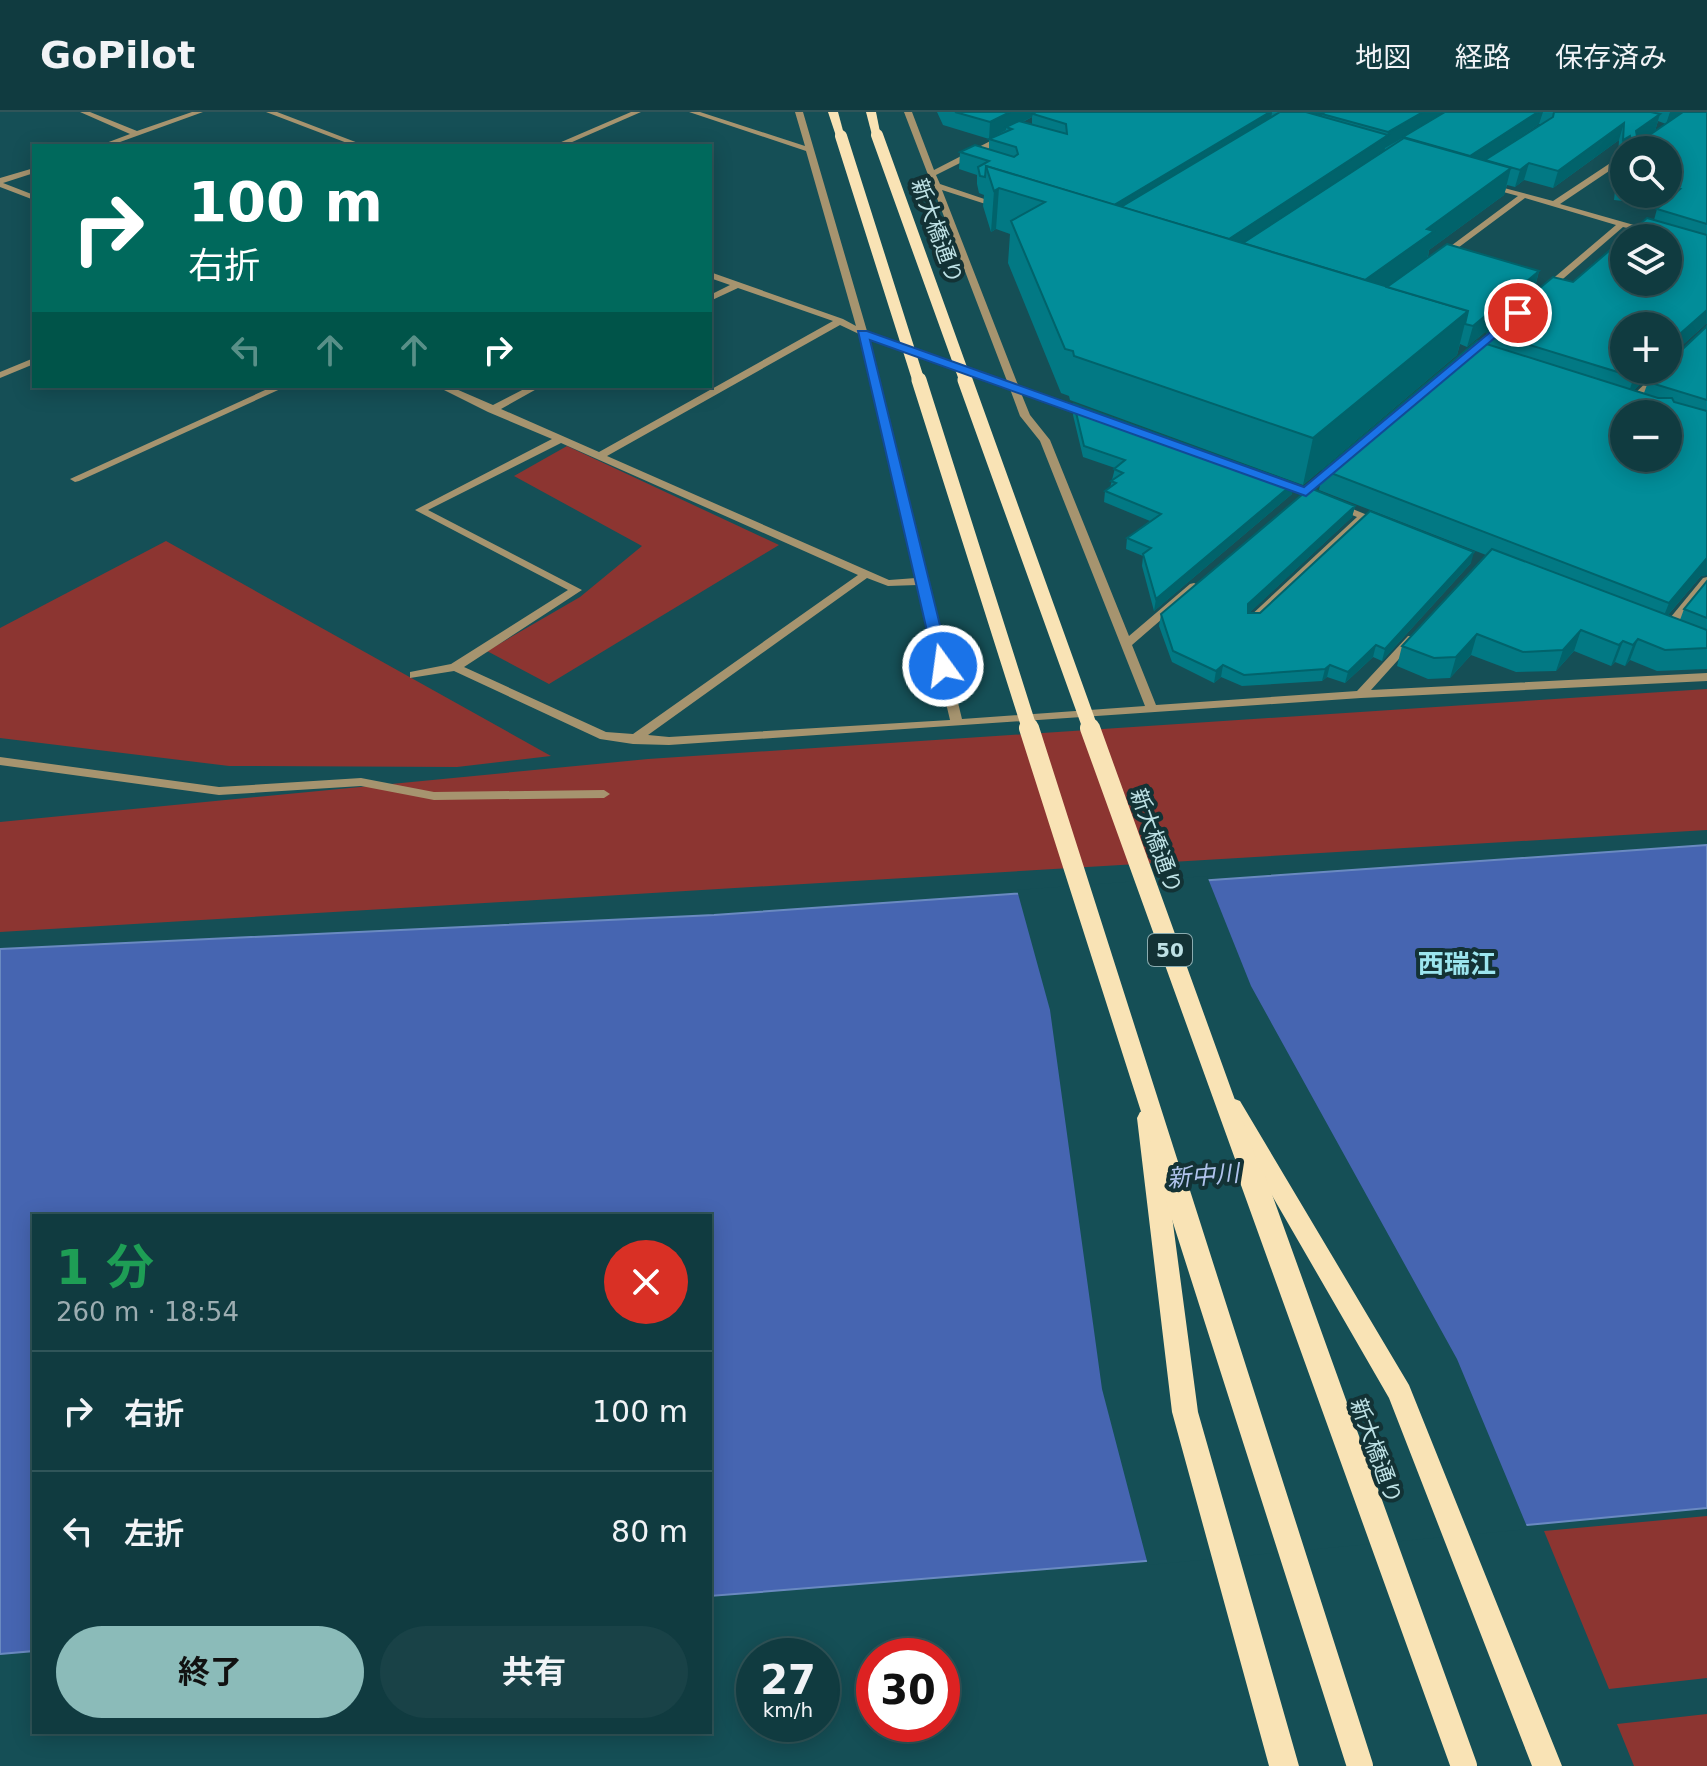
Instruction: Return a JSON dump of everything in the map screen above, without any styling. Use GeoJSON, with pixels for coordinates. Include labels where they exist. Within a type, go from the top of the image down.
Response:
{"type":"FeatureCollection","features":[{"type":"Feature","properties":{"kind":"main road"},"geometry":{"type":"LineString","coordinates":[[833,112],[1360,1766]]}},
{"type":"Feature","properties":{"kind":"main road","name":"新大橋通り"},"geometry":{"type":"LineString","coordinates":[[871,112],[1464,1766]]}},
{"type":"Feature","properties":{"kind":"main road","name":"50"},"geometry":{"type":"LineString","coordinates":[[1216,1079],[1400,1393],[1547,1766]]}},
{"type":"Feature","properties":{"kind":"main road"},"geometry":{"type":"LineString","coordinates":[[1144,1086],[1185,1412],[1284,1766]]}},
{"type":"Feature","properties":{"kind":"street"},"geometry":{"type":"LineString","coordinates":[[84,112],[137,134]]}},
{"type":"Feature","properties":{"kind":"street"},"geometry":{"type":"LineString","coordinates":[[110,144],[199,112]]}},
{"type":"Feature","properties":{"kind":"street"},"geometry":{"type":"LineString","coordinates":[[270,112],[357,144]]}},
{"type":"Feature","properties":{"kind":"street"},"geometry":{"type":"LineString","coordinates":[[561,144],[637,112]]}},
{"type":"Feature","properties":{"kind":"street"},"geometry":{"type":"LineString","coordinates":[[693,112],[811,150]]}},
{"type":"Feature","properties":{"kind":"street"},"geometry":{"type":"LineString","coordinates":[[799,112],[863,333],[957,723]]}},
{"type":"Feature","properties":{"kind":"street"},"geometry":{"type":"LineString","coordinates":[[908,112],[1025,416],[1045,440],[1152,709]]}},
{"type":"Feature","properties":{"kind":"street"},"geometry":{"type":"LineString","coordinates":[[933,180],[970,155],[1017,131]]}},
{"type":"Feature","properties":{"kind":"street"},"geometry":{"type":"LineString","coordinates":[[970,155],[984,160]]}},
{"type":"Feature","properties":{"kind":"street"},"geometry":{"type":"LineString","coordinates":[[1554,204],[1610,167]]}},
{"type":"Feature","properties":{"kind":"street"},"geometry":{"type":"LineString","coordinates":[[0,183],[32,171]]}},
{"type":"Feature","properties":{"kind":"street"},"geometry":{"type":"LineString","coordinates":[[933,180],[1013,209]]}},
{"type":"Feature","properties":{"kind":"street"},"geometry":{"type":"LineString","coordinates":[[0,183],[32,197]]}},
{"type":"Feature","properties":{"kind":"street"},"geometry":{"type":"LineString","coordinates":[[1481,183],[1622,224]]}},
{"type":"Feature","properties":{"kind":"street"},"geometry":{"type":"LineString","coordinates":[[1429,265],[1523,196]]}},
{"type":"Feature","properties":{"kind":"street"},"geometry":{"type":"LineString","coordinates":[[1542,293],[1610,234]]}},
{"type":"Feature","properties":{"kind":"street"},"geometry":{"type":"LineString","coordinates":[[712,276],[1097,417]]}},
{"type":"Feature","properties":{"kind":"street"},"geometry":{"type":"LineString","coordinates":[[712,297],[737,285]]}},
{"type":"Feature","properties":{"kind":"street"},"geometry":{"type":"LineString","coordinates":[[601,455],[840,321]]}},
{"type":"Feature","properties":{"kind":"street"},"geometry":{"type":"LineString","coordinates":[[0,375],[32,362]]}},
{"type":"Feature","properties":{"kind":"street"},"geometry":{"type":"LineString","coordinates":[[1615,399],[1635,406],[1653,384]]}},
{"type":"Feature","properties":{"kind":"street"},"geometry":{"type":"LineString","coordinates":[[75,479],[278,388]]}},
{"type":"Feature","properties":{"kind":"street"},"geometry":{"type":"LineString","coordinates":[[445,388],[888,583],[921,581]]}},
{"type":"Feature","properties":{"kind":"street"},"geometry":{"type":"LineString","coordinates":[[491,410],[533,388]]}},
{"type":"Feature","properties":{"kind":"street"},"geometry":{"type":"LineString","coordinates":[[414,675],[455,667],[576,590],[420,510],[562,438]]}},
{"type":"Feature","properties":{"kind":"street"},"geometry":{"type":"LineString","coordinates":[[1261,476],[1393,527]]}},
{"type":"Feature","properties":{"kind":"street"},"geometry":{"type":"LineString","coordinates":[[1294,502],[1318,482]]}},
{"type":"Feature","properties":{"kind":"street"},"geometry":{"type":"LineString","coordinates":[[1252,620],[1364,516]]}},
{"type":"Feature","properties":{"kind":"street"},"geometry":{"type":"LineString","coordinates":[[1126,644],[1210,573]]}},
{"type":"Feature","properties":{"kind":"street"},"geometry":{"type":"LineString","coordinates":[[633,740],[866,574]]}},
{"type":"Feature","properties":{"kind":"street"},"geometry":{"type":"LineString","coordinates":[[1665,631],[1707,580]]}},
{"type":"Feature","properties":{"kind":"street"},"geometry":{"type":"LineString","coordinates":[[1651,626],[1679,637]]}},
{"type":"Feature","properties":{"kind":"street"},"geometry":{"type":"LineString","coordinates":[[1361,694],[1422,628]]}},
{"type":"Feature","properties":{"kind":"street"},"geometry":{"type":"LineString","coordinates":[[455,667],[604,736],[669,741],[1361,694],[1707,677]]}},
{"type":"Feature","properties":{"kind":"street"},"geometry":{"type":"LineString","coordinates":[[0,761],[219,791],[361,782],[434,796],[604,794]]}},
{"type":"Feature","properties":{"kind":"shaded area"},"geometry":{"type":"Polygon","coordinates":[[[567,446],[779,545],[549,684],[487,651],[580,597],[642,546],[514,476],[567,446]]]}},
{"type":"Feature","properties":{"kind":"shaded area"},"geometry":{"type":"Polygon","coordinates":[[[166,541],[551,756],[457,767],[229,766],[0,738],[0,628],[166,541]]]}},
{"type":"Feature","properties":{"kind":"shaded area"},"geometry":{"type":"Polygon","coordinates":[[[1707,689],[1707,830],[0,932],[0,822],[648,759],[1707,689]]]}},
{"type":"Feature","properties":{"kind":"shaded area"},"geometry":{"type":"Polygon","coordinates":[[[1707,1516],[1707,1678],[1609,1689],[1544,1531],[1707,1516]]]}},
{"type":"Feature","properties":{"kind":"shaded area"},"geometry":{"type":"Polygon","coordinates":[[[1707,1714],[1707,1766],[1634,1766],[1617,1724],[1707,1714]]]}},
{"type":"Feature","properties":{"kind":"water","name":"新中川"},"geometry":{"type":"Polygon","coordinates":[[[1707,845],[1707,1508],[1146,1561],[712,1596],[712,1214],[32,1214],[32,1651],[0,1654],[0,949],[714,915],[1707,845]]]}},
{"type":"Feature","properties":{"kind":"pier"},"geometry":{"type":"Polygon","coordinates":[[[1207,876],[1251,986],[1457,1359],[1528,1529],[1148,1565],[1102,1389],[1050,1010],[1017,890],[1207,876]]]}},
{"type":"Feature","properties":{"kind":"building"},"geometry":{"type":"Polygon","coordinates":[[[955,112],[1010,112],[990,122],[955,112]]]}},
{"type":"Feature","properties":{"kind":"building"},"geometry":{"type":"Polygon","coordinates":[[[1270,112],[1114,205],[986,166],[985,177],[980,176],[978,167],[989,161],[960,152],[975,145],[1014,157],[1018,154],[1016,147],[989,139],[1012,129],[1006,127],[1019,121],[1067,134],[1066,124],[1033,114],[1270,112]]]}},
{"type":"Feature","properties":{"kind":"building"},"geometry":{"type":"Polygon","coordinates":[[[1280,112],[1306,112],[1388,135],[1229,239],[1121,207],[1280,112]]]}},
{"type":"Feature","properties":{"kind":"building"},"geometry":{"type":"Polygon","coordinates":[[[1423,112],[1388,132],[1322,114],[1423,112]]]}},
{"type":"Feature","properties":{"kind":"building"},"geometry":{"type":"Polygon","coordinates":[[[1445,112],[1538,112],[1470,156],[1403,137],[1445,112]]]}},
{"type":"Feature","properties":{"kind":"building"},"geometry":{"type":"Polygon","coordinates":[[[1554,112],[1660,114],[1636,131],[1637,136],[1623,136],[1624,123],[1558,171],[1529,163],[1520,170],[1485,160],[1553,117],[1554,112]]]}},
{"type":"Feature","properties":{"kind":"building"},"geometry":{"type":"Polygon","coordinates":[[[1683,112],[1707,112],[1707,224],[1657,209],[1682,208],[1682,136],[1648,136],[1683,112]]]}},
{"type":"Feature","properties":{"kind":"building"},"geometry":{"type":"Polygon","coordinates":[[[1404,138],[1511,168],[1427,229],[1434,231],[1365,280],[1243,243],[1404,138]]]}},
{"type":"Feature","properties":{"kind":"building"},"geometry":{"type":"Polygon","coordinates":[[[986,166],[1468,311],[1313,438],[1074,356],[1073,351],[1065,349],[1011,221],[1045,202],[999,188],[994,191],[986,166]]]}},
{"type":"Feature","properties":{"kind":"building"},"geometry":{"type":"Polygon","coordinates":[[[1647,218],[1668,224],[1640,224],[1647,218]]]}},
{"type":"Feature","properties":{"kind":"building"},"geometry":{"type":"Polygon","coordinates":[[[1682,228],[1707,235],[1707,310],[1682,332],[1682,312],[1610,312],[1610,370],[1487,332],[1553,277],[1573,282],[1610,250],[1610,296],[1682,296],[1682,228]]]}},
{"type":"Feature","properties":{"kind":"building"},"geometry":{"type":"Polygon","coordinates":[[[1447,244],[1539,271],[1473,326],[1465,324],[1468,311],[1387,287],[1447,244]]]}},
{"type":"Feature","properties":{"kind":"building"},"geometry":{"type":"Polygon","coordinates":[[[1707,326],[1707,400],[1655,384],[1682,384],[1682,350],[1707,326]]]}},
{"type":"Feature","properties":{"kind":"building"},"geometry":{"type":"Polygon","coordinates":[[[1477,341],[1610,384],[1658,398],[1672,398],[1610,400],[1610,472],[1682,472],[1682,404],[1707,411],[1707,558],[1669,603],[1323,470],[1477,341]]]}},
{"type":"Feature","properties":{"kind":"building"},"geometry":{"type":"Polygon","coordinates":[[[1074,404],[1294,483],[1156,599],[1143,554],[1151,548],[1127,538],[1161,514],[1105,491],[1116,483],[1111,481],[1123,473],[1114,469],[1125,460],[1084,446],[1074,404]]]}},
{"type":"Feature","properties":{"kind":"building"},"geometry":{"type":"Polygon","coordinates":[[[1310,488],[1355,506],[1248,604],[1248,613],[1260,613],[1370,511],[1474,552],[1385,649],[1376,645],[1348,672],[1330,665],[1325,669],[1244,675],[1223,665],[1216,671],[1173,651],[1161,614],[1310,488]]]}},
{"type":"Feature","properties":{"kind":"building"},"geometry":{"type":"Polygon","coordinates":[[[1492,549],[1707,630],[1707,648],[1665,650],[1638,639],[1633,645],[1623,641],[1619,645],[1581,630],[1563,650],[1523,652],[1477,634],[1456,657],[1434,658],[1402,646],[1492,549]]]}},
{"type":"Feature","properties":{"kind":"building"},"geometry":{"type":"Polygon","coordinates":[[[1707,581],[1707,618],[1684,609],[1707,581]]]}},
{"type":"Feature","properties":{"kind":"district","name":"西瑞江"},"geometry":{"type":"Point","coordinates":[1457,964]}},
{"type":"Feature","properties":{"kind":"route"},"geometry":{"type":"LineString","coordinates":[[943,666],[863,333],[1306,492],[1518,313]]}}]}
